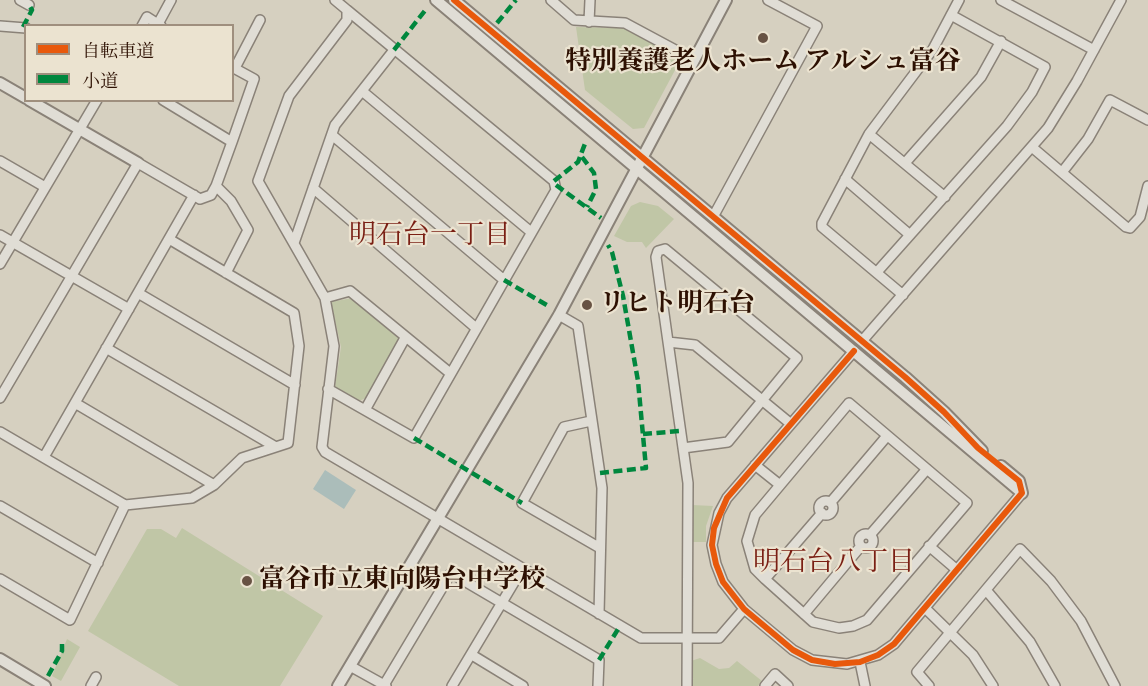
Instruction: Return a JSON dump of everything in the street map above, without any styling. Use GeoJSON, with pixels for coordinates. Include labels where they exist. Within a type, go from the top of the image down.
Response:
{"type":"FeatureCollection","features":[{"type":"Feature","properties":{"kind":"street"},"geometry":{"type":"LineString","coordinates":[[160,24],[171,0]]}},
{"type":"Feature","properties":{"kind":"street"},"geometry":{"type":"LineString","coordinates":[[328,389],[414,438],[556,190],[554,181],[335,0]]}},
{"type":"Feature","properties":{"kind":"street"},"geometry":{"type":"LineString","coordinates":[[436,0],[1022,493]]}},
{"type":"Feature","properties":{"kind":"street"},"geometry":{"type":"LineString","coordinates":[[454,0],[944,412],[978,448],[1019,481],[1022,493]]}},
{"type":"Feature","properties":{"kind":"street"},"geometry":{"type":"LineString","coordinates":[[550,0],[574,20],[625,23],[694,60]]}},
{"type":"Feature","properties":{"kind":"street"},"geometry":{"type":"LineString","coordinates":[[589,22],[590,0]]}},
{"type":"Feature","properties":{"kind":"street"},"geometry":{"type":"LineString","coordinates":[[338,686],[558,315],[726,0]]}},
{"type":"Feature","properties":{"kind":"street"},"geometry":{"type":"LineString","coordinates":[[714,217],[816,26],[768,0]]}},
{"type":"Feature","properties":{"kind":"street"},"geometry":{"type":"LineString","coordinates":[[903,295],[822,227],[869,134],[933,49],[959,0]]}},
{"type":"Feature","properties":{"kind":"street"},"geometry":{"type":"LineString","coordinates":[[1001,0],[1094,50]]}},
{"type":"Feature","properties":{"kind":"street"},"geometry":{"type":"LineString","coordinates":[[862,341],[1033,148],[1063,105],[1120,0]]}},
{"type":"Feature","properties":{"kind":"street"},"geometry":{"type":"LineString","coordinates":[[346,10],[347,20],[289,96],[258,181],[325,298],[334,346],[322,447],[325,452],[641,638],[719,638],[744,609]]}},
{"type":"Feature","properties":{"kind":"street"},"geometry":{"type":"LineString","coordinates":[[877,272],[1020,109],[1045,67],[951,15]]}},
{"type":"Feature","properties":{"kind":"street"},"geometry":{"type":"LineString","coordinates":[[143,24],[147,17],[158,24]]}},
{"type":"Feature","properties":{"kind":"street"},"geometry":{"type":"LineString","coordinates":[[32,102],[200,199],[211,195],[216,186],[254,79],[234,67],[260,20]]}},
{"type":"Feature","properties":{"kind":"street"},"geometry":{"type":"LineString","coordinates":[[0,26],[24,28]]}},
{"type":"Feature","properties":{"kind":"street"},"geometry":{"type":"LineString","coordinates":[[905,163],[981,77],[1000,41]]}},
{"type":"Feature","properties":{"kind":"street"},"geometry":{"type":"LineString","coordinates":[[294,243],[335,124],[394,50]]}},
{"type":"Feature","properties":{"kind":"street"},"geometry":{"type":"LineString","coordinates":[[0,83],[24,97]]}},
{"type":"Feature","properties":{"kind":"street"},"geometry":{"type":"LineString","coordinates":[[362,91],[531,232]]}},
{"type":"Feature","properties":{"kind":"street"},"geometry":{"type":"LineString","coordinates":[[1063,171],[1088,139],[1110,100],[1148,120]]}},
{"type":"Feature","properties":{"kind":"street"},"geometry":{"type":"LineString","coordinates":[[0,264],[96,102]]}},
{"type":"Feature","properties":{"kind":"street"},"geometry":{"type":"LineString","coordinates":[[166,102],[232,142]]}},
{"type":"Feature","properties":{"kind":"street"},"geometry":{"type":"LineString","coordinates":[[869,134],[945,197]]}},
{"type":"Feature","properties":{"kind":"street"},"geometry":{"type":"LineString","coordinates":[[332,135],[504,280]]}},
{"type":"Feature","properties":{"kind":"street"},"geometry":{"type":"LineString","coordinates":[[1033,148],[1063,171],[1126,227],[1130,228],[1140,217],[1148,186]]}},
{"type":"Feature","properties":{"kind":"street"},"geometry":{"type":"LineString","coordinates":[[0,161],[45,188]]}},
{"type":"Feature","properties":{"kind":"street"},"geometry":{"type":"LineString","coordinates":[[0,398],[138,163]]}},
{"type":"Feature","properties":{"kind":"street"},"geometry":{"type":"LineString","coordinates":[[845,179],[910,235]]}},
{"type":"Feature","properties":{"kind":"street"},"geometry":{"type":"LineString","coordinates":[[216,186],[231,201],[248,230],[226,273]]}},
{"type":"Feature","properties":{"kind":"street"},"geometry":{"type":"LineString","coordinates":[[313,188],[476,328]]}},
{"type":"Feature","properties":{"kind":"street"},"geometry":{"type":"LineString","coordinates":[[44,457],[194,195]]}},
{"type":"Feature","properties":{"kind":"street"},"geometry":{"type":"LineString","coordinates":[[0,235],[129,309]]}},
{"type":"Feature","properties":{"kind":"street"},"geometry":{"type":"LineString","coordinates":[[0,432],[125,505],[192,498],[214,485],[242,458],[288,443],[299,346],[294,313],[169,239]]}},
{"type":"Feature","properties":{"kind":"street"},"geometry":{"type":"LineString","coordinates":[[683,448],[728,441],[797,358],[665,249],[658,251],[656,257],[683,448],[688,483],[687,686]]}},
{"type":"Feature","properties":{"kind":"street"},"geometry":{"type":"LineString","coordinates":[[325,298],[350,291],[450,373]]}},
{"type":"Feature","properties":{"kind":"street"},"geometry":{"type":"LineString","coordinates":[[138,293],[295,385]]}},
{"type":"Feature","properties":{"kind":"street"},"geometry":{"type":"LineString","coordinates":[[558,315],[578,326],[602,488],[599,614]]}},
{"type":"Feature","properties":{"kind":"street"},"geometry":{"type":"LineString","coordinates":[[365,410],[405,338]]}},
{"type":"Feature","properties":{"kind":"street"},"geometry":{"type":"LineString","coordinates":[[668,342],[695,345],[791,424]]}},
{"type":"Feature","properties":{"kind":"street"},"geometry":{"type":"LineString","coordinates":[[106,348],[274,446]]}},
{"type":"Feature","properties":{"kind":"street"},"geometry":{"type":"LineString","coordinates":[[854,351],[727,498],[714,528],[712,545],[716,564],[723,582],[744,609],[794,650],[812,660],[835,664],[860,662],[878,656],[894,644],[1022,493]]}},
{"type":"Feature","properties":{"kind":"street"},"geometry":{"type":"LineString","coordinates":[[75,403],[214,485]]}},
{"type":"Feature","properties":{"kind":"street"},"geometry":{"type":"LineString","coordinates":[[849,403],[887,436],[967,503],[867,620],[853,626],[839,628],[819,624],[804,614],[755,569],[747,541],[749,528],[755,515],[849,403]]}},
{"type":"Feature","properties":{"kind":"street"},"geometry":{"type":"LineString","coordinates":[[591,422],[564,427],[522,503],[600,548]]}},
{"type":"Feature","properties":{"kind":"street"},"geometry":{"type":"LineString","coordinates":[[765,579],[822,513],[832,512],[831,502],[887,436]]}},
{"type":"Feature","properties":{"kind":"street"},"geometry":{"type":"LineString","coordinates":[[755,465],[780,485]]}},
{"type":"Feature","properties":{"kind":"street"},"geometry":{"type":"LineString","coordinates":[[804,614],[861,546],[860,537],[870,535],[927,469]]}},
{"type":"Feature","properties":{"kind":"street"},"geometry":{"type":"LineString","coordinates":[[0,579],[70,620],[125,505]]}},
{"type":"Feature","properties":{"kind":"street"},"geometry":{"type":"LineString","coordinates":[[0,506],[98,563]]}},
{"type":"Feature","properties":{"kind":"street"},"geometry":{"type":"LineString","coordinates":[[929,546],[957,570]]}},
{"type":"Feature","properties":{"kind":"street"},"geometry":{"type":"LineString","coordinates":[[929,686],[917,672],[1020,549],[1051,581],[1081,621],[1114,686]]}},
{"type":"Feature","properties":{"kind":"street"},"geometry":{"type":"LineString","coordinates":[[452,686],[522,569]]}},
{"type":"Feature","properties":{"kind":"street"},"geometry":{"type":"LineString","coordinates":[[350,666],[385,686],[451,573],[599,660],[598,686]]}},
{"type":"Feature","properties":{"kind":"street"},"geometry":{"type":"LineString","coordinates":[[986,590],[1030,642],[1055,686]]}},
{"type":"Feature","properties":{"kind":"street"},"geometry":{"type":"LineString","coordinates":[[925,608],[973,656],[993,686]]}},
{"type":"Feature","properties":{"kind":"street"},"geometry":{"type":"LineString","coordinates":[[471,655],[523,686]]}},
{"type":"Feature","properties":{"kind":"street"},"geometry":{"type":"LineString","coordinates":[[0,659],[45,686]]}},
{"type":"Feature","properties":{"kind":"street"},"geometry":{"type":"LineString","coordinates":[[860,662],[865,686]]}},
{"type":"Feature","properties":{"kind":"street"},"geometry":{"type":"LineString","coordinates":[[765,686],[775,674],[788,686]]}},
{"type":"Feature","properties":{"kind":"green space"},"geometry":{"type":"Polygon","coordinates":[[[576,27],[623,28],[681,59],[644,128],[633,129],[585,90],[576,27]]]}},
{"type":"Feature","properties":{"kind":"green space"},"geometry":{"type":"Polygon","coordinates":[[[640,202],[658,206],[674,219],[646,248],[642,242],[627,242],[614,236],[631,206],[640,202]]]}},
{"type":"Feature","properties":{"kind":"green space"},"geometry":{"type":"Polygon","coordinates":[[[352,298],[395,332],[399,341],[368,397],[359,401],[335,387],[341,347],[331,302],[352,298]]]}},
{"type":"Feature","properties":{"kind":"green space"},"geometry":{"type":"Polygon","coordinates":[[[692,505],[713,506],[706,526],[706,542],[692,542],[692,505]]]}},
{"type":"Feature","properties":{"kind":"green space"},"geometry":{"type":"Polygon","coordinates":[[[182,528],[323,616],[280,686],[179,686],[88,631],[147,529],[161,529],[176,538],[182,528]]]}},
{"type":"Feature","properties":{"kind":"green space"},"geometry":{"type":"Polygon","coordinates":[[[67,639],[80,647],[61,681],[52,676],[67,639]]]}},
{"type":"Feature","properties":{"kind":"green space"},"geometry":{"type":"Polygon","coordinates":[[[700,658],[719,669],[729,668],[737,661],[762,681],[758,686],[691,686],[691,661],[700,658]]]}},
{"type":"Feature","properties":{"kind":"shaded area"},"geometry":{"type":"Polygon","coordinates":[[[325,470],[356,490],[344,509],[313,489],[325,470]]]}},
{"type":"Feature","properties":{"kind":"marked path"},"geometry":{"type":"LineString","coordinates":[[497,23],[516,0]]}},
{"type":"Feature","properties":{"kind":"marked path"},"geometry":{"type":"LineString","coordinates":[[25,24],[32,10],[29,5]]}},
{"type":"Feature","properties":{"kind":"marked path"},"geometry":{"type":"LineString","coordinates":[[394,50],[427,8]]}},
{"type":"Feature","properties":{"kind":"marked path"},"geometry":{"type":"LineString","coordinates":[[554,181],[578,162],[586,141]]}},
{"type":"Feature","properties":{"kind":"marked path"},"geometry":{"type":"LineString","coordinates":[[582,157],[594,173],[596,189],[587,207]]}},
{"type":"Feature","properties":{"kind":"marked path"},"geometry":{"type":"LineString","coordinates":[[556,185],[601,218]]}},
{"type":"Feature","properties":{"kind":"marked path"},"geometry":{"type":"LineString","coordinates":[[600,473],[646,468],[638,381],[623,296],[612,252],[608,245]]}},
{"type":"Feature","properties":{"kind":"marked path"},"geometry":{"type":"LineString","coordinates":[[504,280],[550,307]]}},
{"type":"Feature","properties":{"kind":"marked path"},"geometry":{"type":"LineString","coordinates":[[643,434],[680,431]]}},
{"type":"Feature","properties":{"kind":"marked path"},"geometry":{"type":"LineString","coordinates":[[414,438],[522,503]]}},
{"type":"Feature","properties":{"kind":"marked path"},"geometry":{"type":"LineString","coordinates":[[599,660],[620,626]]}},
{"type":"Feature","properties":{"kind":"marked path"},"geometry":{"type":"LineString","coordinates":[[48,676],[62,651],[62,644]]}},
{"type":"Feature","properties":{"kind":"cycle path"},"geometry":{"type":"LineString","coordinates":[[454,0],[905,377],[944,412],[978,448],[1019,481],[1022,493],[894,644],[878,655],[860,662],[835,664],[812,660],[793,650],[744,609],[723,582],[712,545],[714,528],[727,498],[854,351]]}},
{"type":"Feature","properties":{"kind":"place","name":"特別養護老人ホーム アルシュ富谷"},"geometry":{"type":"Point","coordinates":[763,38]}},
{"type":"Feature","properties":{"kind":"place","name":"リヒト明石台"},"geometry":{"type":"Point","coordinates":[587,305]}},
{"type":"Feature","properties":{"kind":"place","name":"富谷市立東向陽台中学校"},"geometry":{"type":"Point","coordinates":[247,581]}},
{"type":"Feature","properties":{"kind":"district","name":"明石台一丁目"},"geometry":{"type":"Point","coordinates":[430,237]}},
{"type":"Feature","properties":{"kind":"district","name":"明石台八丁目"},"geometry":{"type":"Point","coordinates":[834,564]}}]}
